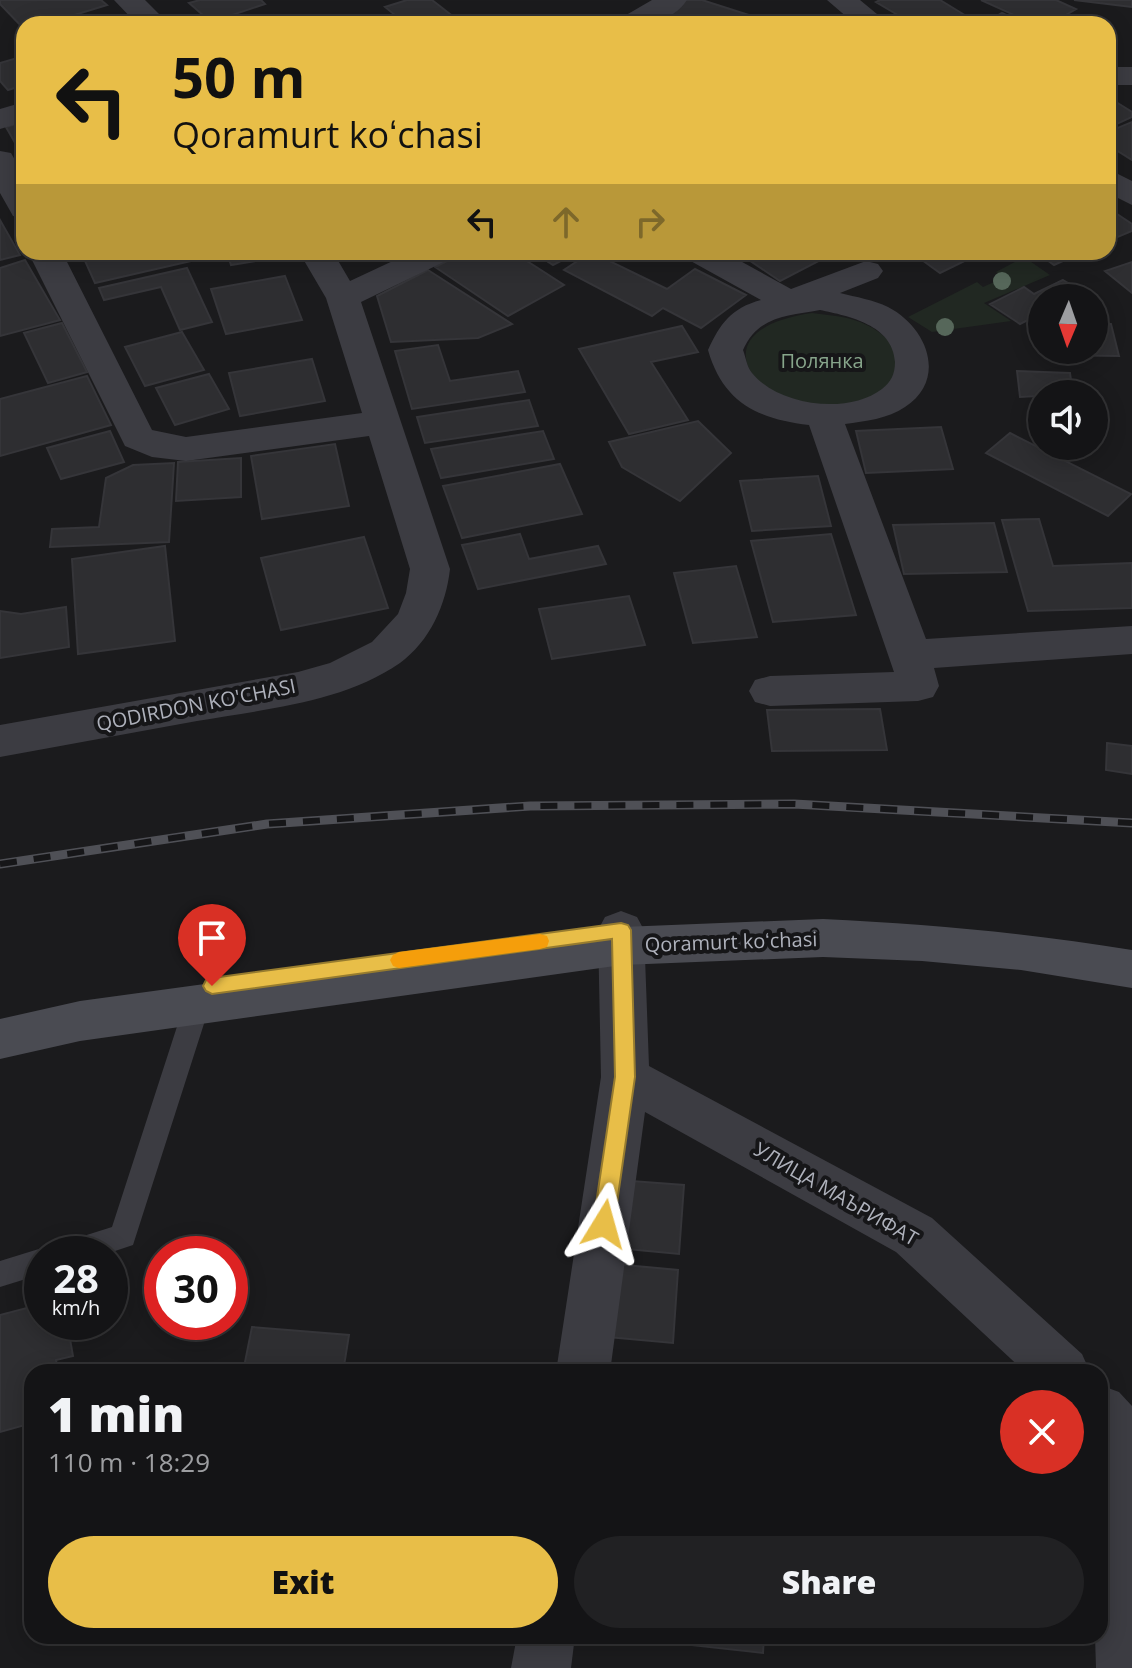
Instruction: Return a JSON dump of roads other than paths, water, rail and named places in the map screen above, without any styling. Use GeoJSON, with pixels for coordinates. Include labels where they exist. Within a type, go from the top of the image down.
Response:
{"type":"FeatureCollection","features":[{"type":"Feature","properties":{"kind":"main road","name":"Qoramurt koʻchasi"},"geometry":{"type":"LineString","coordinates":[[0,1022],[86,1003],[622,938],[822,923],[922,927],[1022,936],[1132,953]]}},
{"type":"Feature","properties":{"kind":"main road","name":"Qoramurt koʻchasi"},"geometry":{"type":"LineString","coordinates":[[0,1039],[80,1021],[622,938],[851,939],[1021,951],[1132,969]]}},
{"type":"Feature","properties":{"kind":"street"},"geometry":{"type":"LineString","coordinates":[[128,0],[145,16]]}},
{"type":"Feature","properties":{"kind":"street"},"geometry":{"type":"LineString","coordinates":[[645,16],[673,0]]}},
{"type":"Feature","properties":{"kind":"street"},"geometry":{"type":"LineString","coordinates":[[841,0],[863,16]]}},
{"type":"Feature","properties":{"kind":"street"},"geometry":{"type":"LineString","coordinates":[[0,160],[16,193]]}},
{"type":"Feature","properties":{"kind":"street"},"geometry":{"type":"LineString","coordinates":[[49,260],[138,438],[152,445],[186,449],[385,422]]}},
{"type":"Feature","properties":{"kind":"street","name":"QODIRDON KO'CHASI"},"geometry":{"type":"LineString","coordinates":[[0,741],[337,677],[386,652],[408,631],[421,611],[428,590],[430,569],[343,298],[321,260]]}},
{"type":"Feature","properties":{"kind":"street"},"geometry":{"type":"LineString","coordinates":[[343,298],[421,260]]}},
{"type":"Feature","properties":{"kind":"street"},"geometry":{"type":"LineString","coordinates":[[713,260],[789,302],[820,300],[851,305],[878,316],[900,332],[912,351],[913,370],[904,389],[885,404],[857,414],[824,417],[797,414],[750,395],[734,380],[726,363],[725,347],[732,331],[756,313],[789,302],[866,271]]}},
{"type":"Feature","properties":{"kind":"street"},"geometry":{"type":"LineString","coordinates":[[770,691],[918,686],[911,655],[824,417]]}},
{"type":"Feature","properties":{"kind":"street"},"geometry":{"type":"LineString","coordinates":[[911,655],[1132,640]]}},
{"type":"Feature","properties":{"kind":"street"},"geometry":{"type":"LineString","coordinates":[[584,1364],[625,1077],[622,938]]}},
{"type":"Feature","properties":{"kind":"street","name":"УЛИЦА МАЪРИФАТ"},"geometry":{"type":"LineString","coordinates":[[625,1077],[914,1235],[1054,1364]]}},
{"type":"Feature","properties":{"kind":"street"},"geometry":{"type":"LineString","coordinates":[[1108,1420],[1114,1426],[1126,1668]]}},
{"type":"Feature","properties":{"kind":"street"},"geometry":{"type":"LineString","coordinates":[[541,1668],[545,1644]]}},
{"type":"Feature","properties":{"kind":"lane"},"geometry":{"type":"LineString","coordinates":[[123,1236],[197,1005]]}},
{"type":"Feature","properties":{"kind":"lane"},"geometry":{"type":"LineString","coordinates":[[0,1274],[24,1267]]}},
{"type":"Feature","properties":{"kind":"railway"},"geometry":{"type":"LineString","coordinates":[[0,864],[267,824],[530,806],[794,804],[1132,823]]}},
{"type":"Feature","properties":{"kind":"park label","name":"Полянка"},"geometry":{"type":"Point","coordinates":[822,361]}}]}
